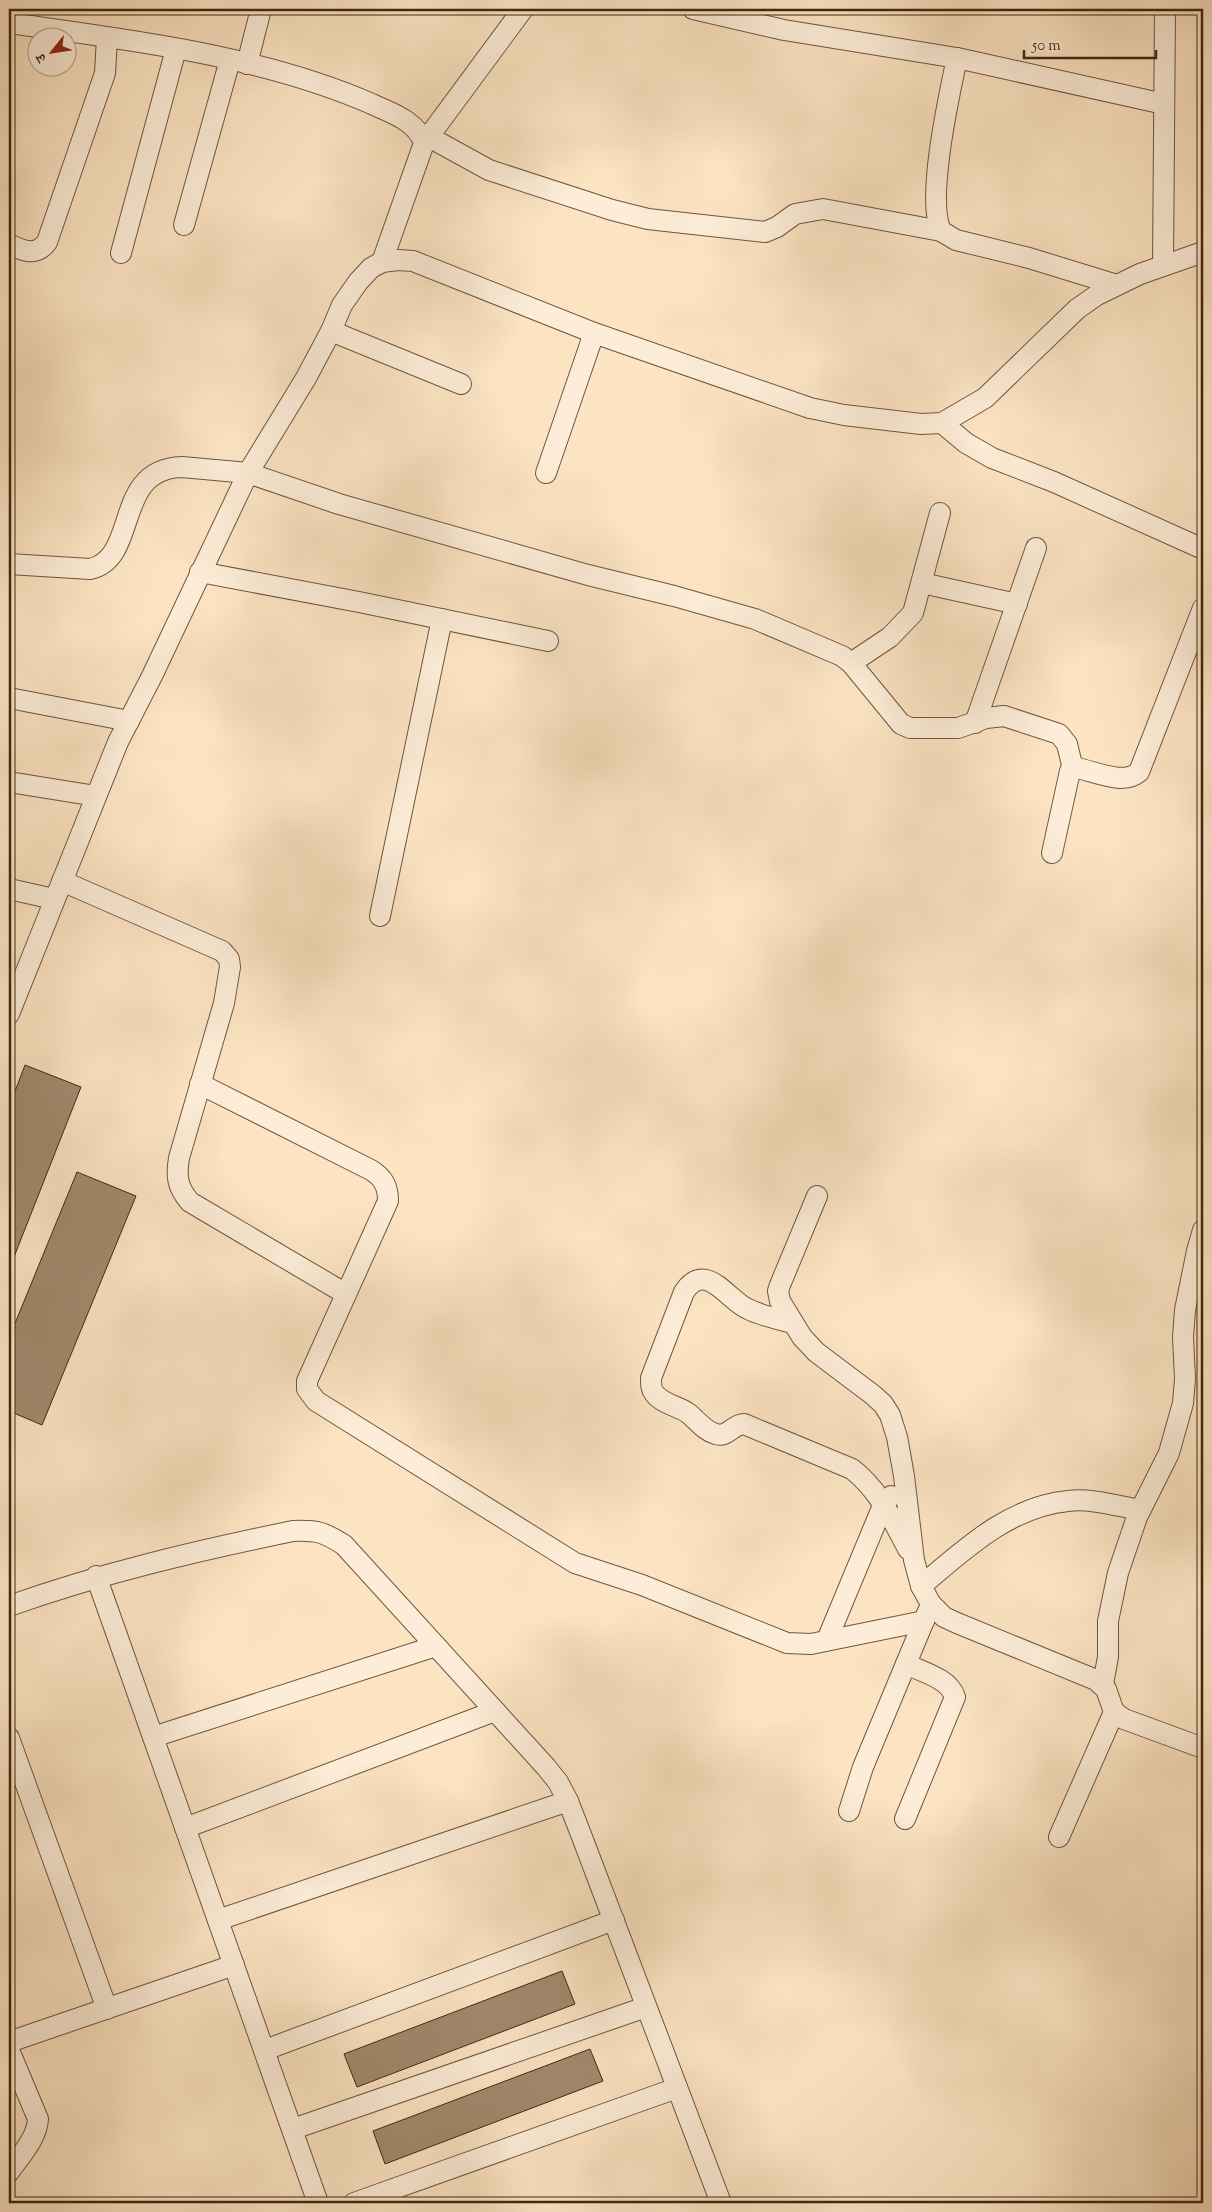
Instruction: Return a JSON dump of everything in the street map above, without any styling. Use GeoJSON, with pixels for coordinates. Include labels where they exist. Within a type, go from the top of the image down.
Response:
{"type":"FeatureCollection","features":[{"type":"Feature","properties":{"kind":"street"},"geometry":{"type":"LineString","coordinates":[[184,225],[239,62],[261,9]]}},
{"type":"Feature","properties":{"kind":"street"},"geometry":{"type":"LineString","coordinates":[[382,262],[427,140],[523,9]]}},
{"type":"Feature","properties":{"kind":"street"},"geometry":{"type":"LineString","coordinates":[[693,9],[784,30],[957,58],[1164,104]]}},
{"type":"Feature","properties":{"kind":"street"},"geometry":{"type":"LineString","coordinates":[[1163,266],[1165,9]]}},
{"type":"Feature","properties":{"kind":"street"},"geometry":{"type":"LineString","coordinates":[[10,27],[107,38],[176,49],[287,73],[326,85],[398,116],[427,140],[489,170],[519,182],[648,219],[765,232],[771,231],[795,214],[823,209],[941,231],[956,240],[1029,258],[1117,285]]}},
{"type":"Feature","properties":{"kind":"street"},"geometry":{"type":"LineString","coordinates":[[9,244],[33,252],[39,250],[47,242],[105,73],[107,38]]}},
{"type":"Feature","properties":{"kind":"street"},"geometry":{"type":"LineString","coordinates":[[121,253],[176,49]]}},
{"type":"Feature","properties":{"kind":"street"},"geometry":{"type":"LineString","coordinates":[[941,231],[936,219],[935,198],[947,108],[957,58]]}},
{"type":"Feature","properties":{"kind":"street"},"geometry":{"type":"LineString","coordinates":[[9,1014],[118,742],[152,676],[248,473],[306,378],[342,306],[358,282],[371,268],[382,262],[413,261],[594,333],[810,408],[921,424],[942,423],[985,398],[1077,309],[1117,285],[1203,252]]}},
{"type":"Feature","properties":{"kind":"street"},"geometry":{"type":"LineString","coordinates":[[331,331],[461,384]]}},
{"type":"Feature","properties":{"kind":"street"},"geometry":{"type":"LineString","coordinates":[[546,473],[594,333]]}},
{"type":"Feature","properties":{"kind":"street"},"geometry":{"type":"LineString","coordinates":[[942,423],[966,443],[992,458],[1054,482],[1203,550]]}},
{"type":"Feature","properties":{"kind":"street"},"geometry":{"type":"LineString","coordinates":[[9,564],[90,569],[99,567],[114,554],[138,490],[146,480],[158,471],[182,467],[248,473],[339,504],[588,575],[674,596],[754,619],[830,650],[851,663],[901,724],[910,728],[958,728],[996,716],[1004,716],[1059,734],[1067,744],[1072,769]]}},
{"type":"Feature","properties":{"kind":"street"},"geometry":{"type":"LineString","coordinates":[[851,663],[890,637],[913,613],[940,513]]}},
{"type":"Feature","properties":{"kind":"street"},"geometry":{"type":"LineString","coordinates":[[975,723],[1036,548]]}},
{"type":"Feature","properties":{"kind":"street"},"geometry":{"type":"LineString","coordinates":[[200,572],[548,641]]}},
{"type":"Feature","properties":{"kind":"street"},"geometry":{"type":"LineString","coordinates":[[922,583],[1016,604]]}},
{"type":"Feature","properties":{"kind":"street"},"geometry":{"type":"LineString","coordinates":[[1052,853],[1068,774],[1072,769],[1079,768],[1123,778],[1134,776],[1139,772],[1203,608]]}},
{"type":"Feature","properties":{"kind":"street"},"geometry":{"type":"LineString","coordinates":[[380,916],[442,619]]}},
{"type":"Feature","properties":{"kind":"street"},"geometry":{"type":"LineString","coordinates":[[9,698],[129,721]]}},
{"type":"Feature","properties":{"kind":"street"},"geometry":{"type":"LineString","coordinates":[[9,782],[96,796]]}},
{"type":"Feature","properties":{"kind":"street"},"geometry":{"type":"LineString","coordinates":[[9,889],[58,890],[222,951],[226,955],[230,967],[224,1003],[179,1158],[177,1180],[181,1192],[190,1202],[346,1294]]}},
{"type":"Feature","properties":{"kind":"street"},"geometry":{"type":"LineString","coordinates":[[200,1084],[371,1170],[384,1182],[388,1190],[388,1201],[307,1381],[307,1389],[316,1400],[575,1563],[642,1585],[787,1643],[810,1644],[928,1612],[1103,1684],[1114,1712],[1124,1719],[1203,1748]]}},
{"type":"Feature","properties":{"kind":"street"},"geometry":{"type":"LineString","coordinates":[[817,1196],[778,1291],[780,1301],[793,1323],[816,1352],[883,1404],[890,1415],[897,1437],[914,1560],[928,1612],[863,1767],[849,1811]]}},
{"type":"Feature","properties":{"kind":"street"},"geometry":{"type":"LineString","coordinates":[[1103,1684],[1108,1657],[1108,1621],[1118,1573],[1140,1510],[1169,1453],[1183,1402],[1185,1310],[1203,1230]]}},
{"type":"Feature","properties":{"kind":"street"},"geometry":{"type":"LineString","coordinates":[[793,1323],[748,1310],[734,1301],[723,1288],[703,1279],[692,1282],[684,1292],[651,1378],[651,1388],[659,1398],[686,1412],[699,1425],[716,1434],[722,1435],[739,1424],[744,1424],[852,1469],[863,1478],[884,1503],[914,1560]]}},
{"type":"Feature","properties":{"kind":"street"},"geometry":{"type":"LineString","coordinates":[[828,1640],[884,1503],[896,1491],[905,1487]]}},
{"type":"Feature","properties":{"kind":"street"},"geometry":{"type":"LineString","coordinates":[[921,1586],[985,1533],[1009,1519],[1049,1504],[1069,1500],[1140,1510]]}},
{"type":"Feature","properties":{"kind":"street"},"geometry":{"type":"LineString","coordinates":[[9,1606],[96,1576],[182,1554],[293,1531],[327,1534],[344,1545],[558,1782],[568,1801],[721,2203]]}},
{"type":"Feature","properties":{"kind":"street"},"geometry":{"type":"LineString","coordinates":[[96,1576],[318,2203]]}},
{"type":"Feature","properties":{"kind":"street"},"geometry":{"type":"LineString","coordinates":[[153,1738],[436,1646]]}},
{"type":"Feature","properties":{"kind":"street"},"geometry":{"type":"LineString","coordinates":[[905,1819],[955,1697],[953,1690],[947,1684],[906,1664]]}},
{"type":"Feature","properties":{"kind":"street"},"geometry":{"type":"LineString","coordinates":[[186,1828],[495,1711]]}},
{"type":"Feature","properties":{"kind":"street"},"geometry":{"type":"LineString","coordinates":[[1059,1837],[1114,1712]]}},
{"type":"Feature","properties":{"kind":"street"},"geometry":{"type":"LineString","coordinates":[[9,1738],[107,2009]]}},
{"type":"Feature","properties":{"kind":"street"},"geometry":{"type":"LineString","coordinates":[[218,1920],[568,1801]]}},
{"type":"Feature","properties":{"kind":"street"},"geometry":{"type":"LineString","coordinates":[[265,2050],[614,1920]]}},
{"type":"Feature","properties":{"kind":"street"},"geometry":{"type":"LineString","coordinates":[[9,2042],[234,1965]]}},
{"type":"Feature","properties":{"kind":"street"},"geometry":{"type":"LineString","coordinates":[[292,2129],[646,2007]]}},
{"type":"Feature","properties":{"kind":"street"},"geometry":{"type":"LineString","coordinates":[[9,2050],[38,2119],[38,2127],[9,2172]]}},
{"type":"Feature","properties":{"kind":"street"},"geometry":{"type":"LineString","coordinates":[[354,2203],[677,2088]]}},
{"type":"Feature","properties":{"kind":"building"},"geometry":{"type":"Polygon","coordinates":[[[25,1065],[81,1087],[10,1267],[9,1107],[25,1065]]]}},
{"type":"Feature","properties":{"kind":"building"},"geometry":{"type":"Polygon","coordinates":[[[77,1172],[136,1196],[42,1425],[9,1411],[9,1338],[77,1172]]]}},
{"type":"Feature","properties":{"kind":"building"},"geometry":{"type":"Polygon","coordinates":[[[562,1971],[575,2004],[357,2087],[344,2054],[562,1971]]]}},
{"type":"Feature","properties":{"kind":"building"},"geometry":{"type":"Polygon","coordinates":[[[590,2049],[603,2081],[385,2164],[373,2131],[590,2049]]]}}]}
